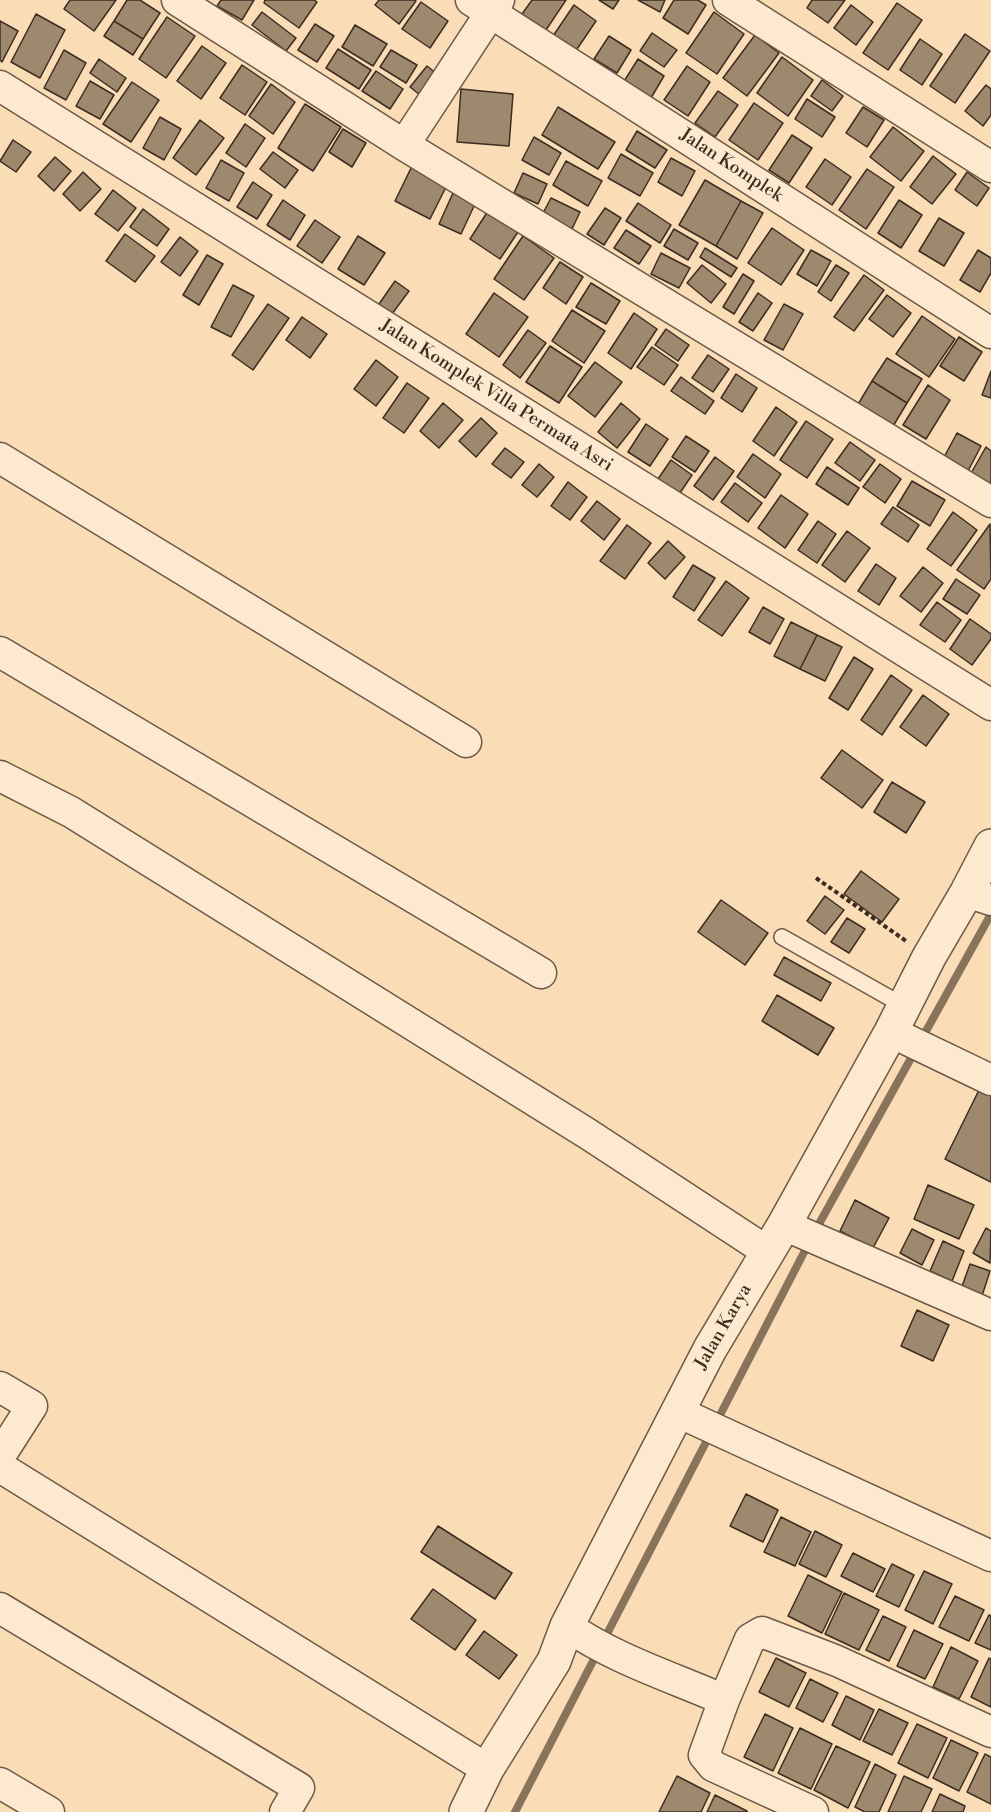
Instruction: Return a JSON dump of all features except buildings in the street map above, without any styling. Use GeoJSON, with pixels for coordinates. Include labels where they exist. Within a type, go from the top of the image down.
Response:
{"type":"FeatureCollection","features":[{"type":"Feature","properties":{"kind":"street"},"geometry":{"type":"LineString","coordinates":[[177,0],[404,145],[991,502]]}},
{"type":"Feature","properties":{"kind":"street"},"geometry":{"type":"LineString","coordinates":[[728,0],[991,167]]}},
{"type":"Feature","properties":{"kind":"street"},"geometry":{"type":"LineString","coordinates":[[404,145],[487,4]]}},
{"type":"Feature","properties":{"kind":"street","name":"Jalan Komplek"},"geometry":{"type":"LineString","coordinates":[[487,4],[991,333]]}},
{"type":"Feature","properties":{"kind":"street","name":"Jalan Komplek Villa Permata Asri"},"geometry":{"type":"LineString","coordinates":[[0,86],[991,705]]}},
{"type":"Feature","properties":{"kind":"street"},"geometry":{"type":"LineString","coordinates":[[0,458],[466,742]]}},
{"type":"Feature","properties":{"kind":"street"},"geometry":{"type":"LineString","coordinates":[[0,652],[541,973]]}},
{"type":"Feature","properties":{"kind":"street"},"geometry":{"type":"LineString","coordinates":[[0,776],[81,818],[588,1134],[792,1238],[991,1315]]}},
{"type":"Feature","properties":{"kind":"street","name":"Jalan Karya"},"geometry":{"type":"LineString","coordinates":[[466,1812],[487,1769],[554,1661],[575,1632],[710,1349],[792,1238],[899,1025],[929,957],[981,896],[991,846]]}},
{"type":"Feature","properties":{"kind":"street"},"geometry":{"type":"LineString","coordinates":[[899,1025],[929,1052],[991,1080]]}},
{"type":"Feature","properties":{"kind":"street"},"geometry":{"type":"LineString","coordinates":[[0,1387],[32,1406],[0,1456]]}},
{"type":"Feature","properties":{"kind":"street"},"geometry":{"type":"LineString","coordinates":[[678,1412],[991,1556]]}},
{"type":"Feature","properties":{"kind":"street"},"geometry":{"type":"LineString","coordinates":[[0,1467],[487,1769]]}},
{"type":"Feature","properties":{"kind":"street"},"geometry":{"type":"LineString","coordinates":[[0,1608],[299,1788],[285,1812]]}},
{"type":"Feature","properties":{"kind":"street"},"geometry":{"type":"LineString","coordinates":[[575,1632],[632,1661],[724,1700]]}},
{"type":"Feature","properties":{"kind":"street"},"geometry":{"type":"LineString","coordinates":[[813,1812],[713,1766],[704,1755],[750,1639],[762,1632],[837,1661],[991,1732]]}},
{"type":"Feature","properties":{"kind":"street"},"geometry":{"type":"LineString","coordinates":[[0,1783],[49,1812]]}},
{"type":"Feature","properties":{"kind":"lane"},"geometry":{"type":"LineString","coordinates":[[782,937],[899,1025]]}},
{"type":"Feature","properties":{"kind":"path"},"geometry":{"type":"LineString","coordinates":[[816,878],[929,957]]}},
{"type":"Feature","properties":{"kind":"waterway"},"geometry":{"type":"LineString","coordinates":[[515,1812],[814,1233],[991,914]]}}]}
